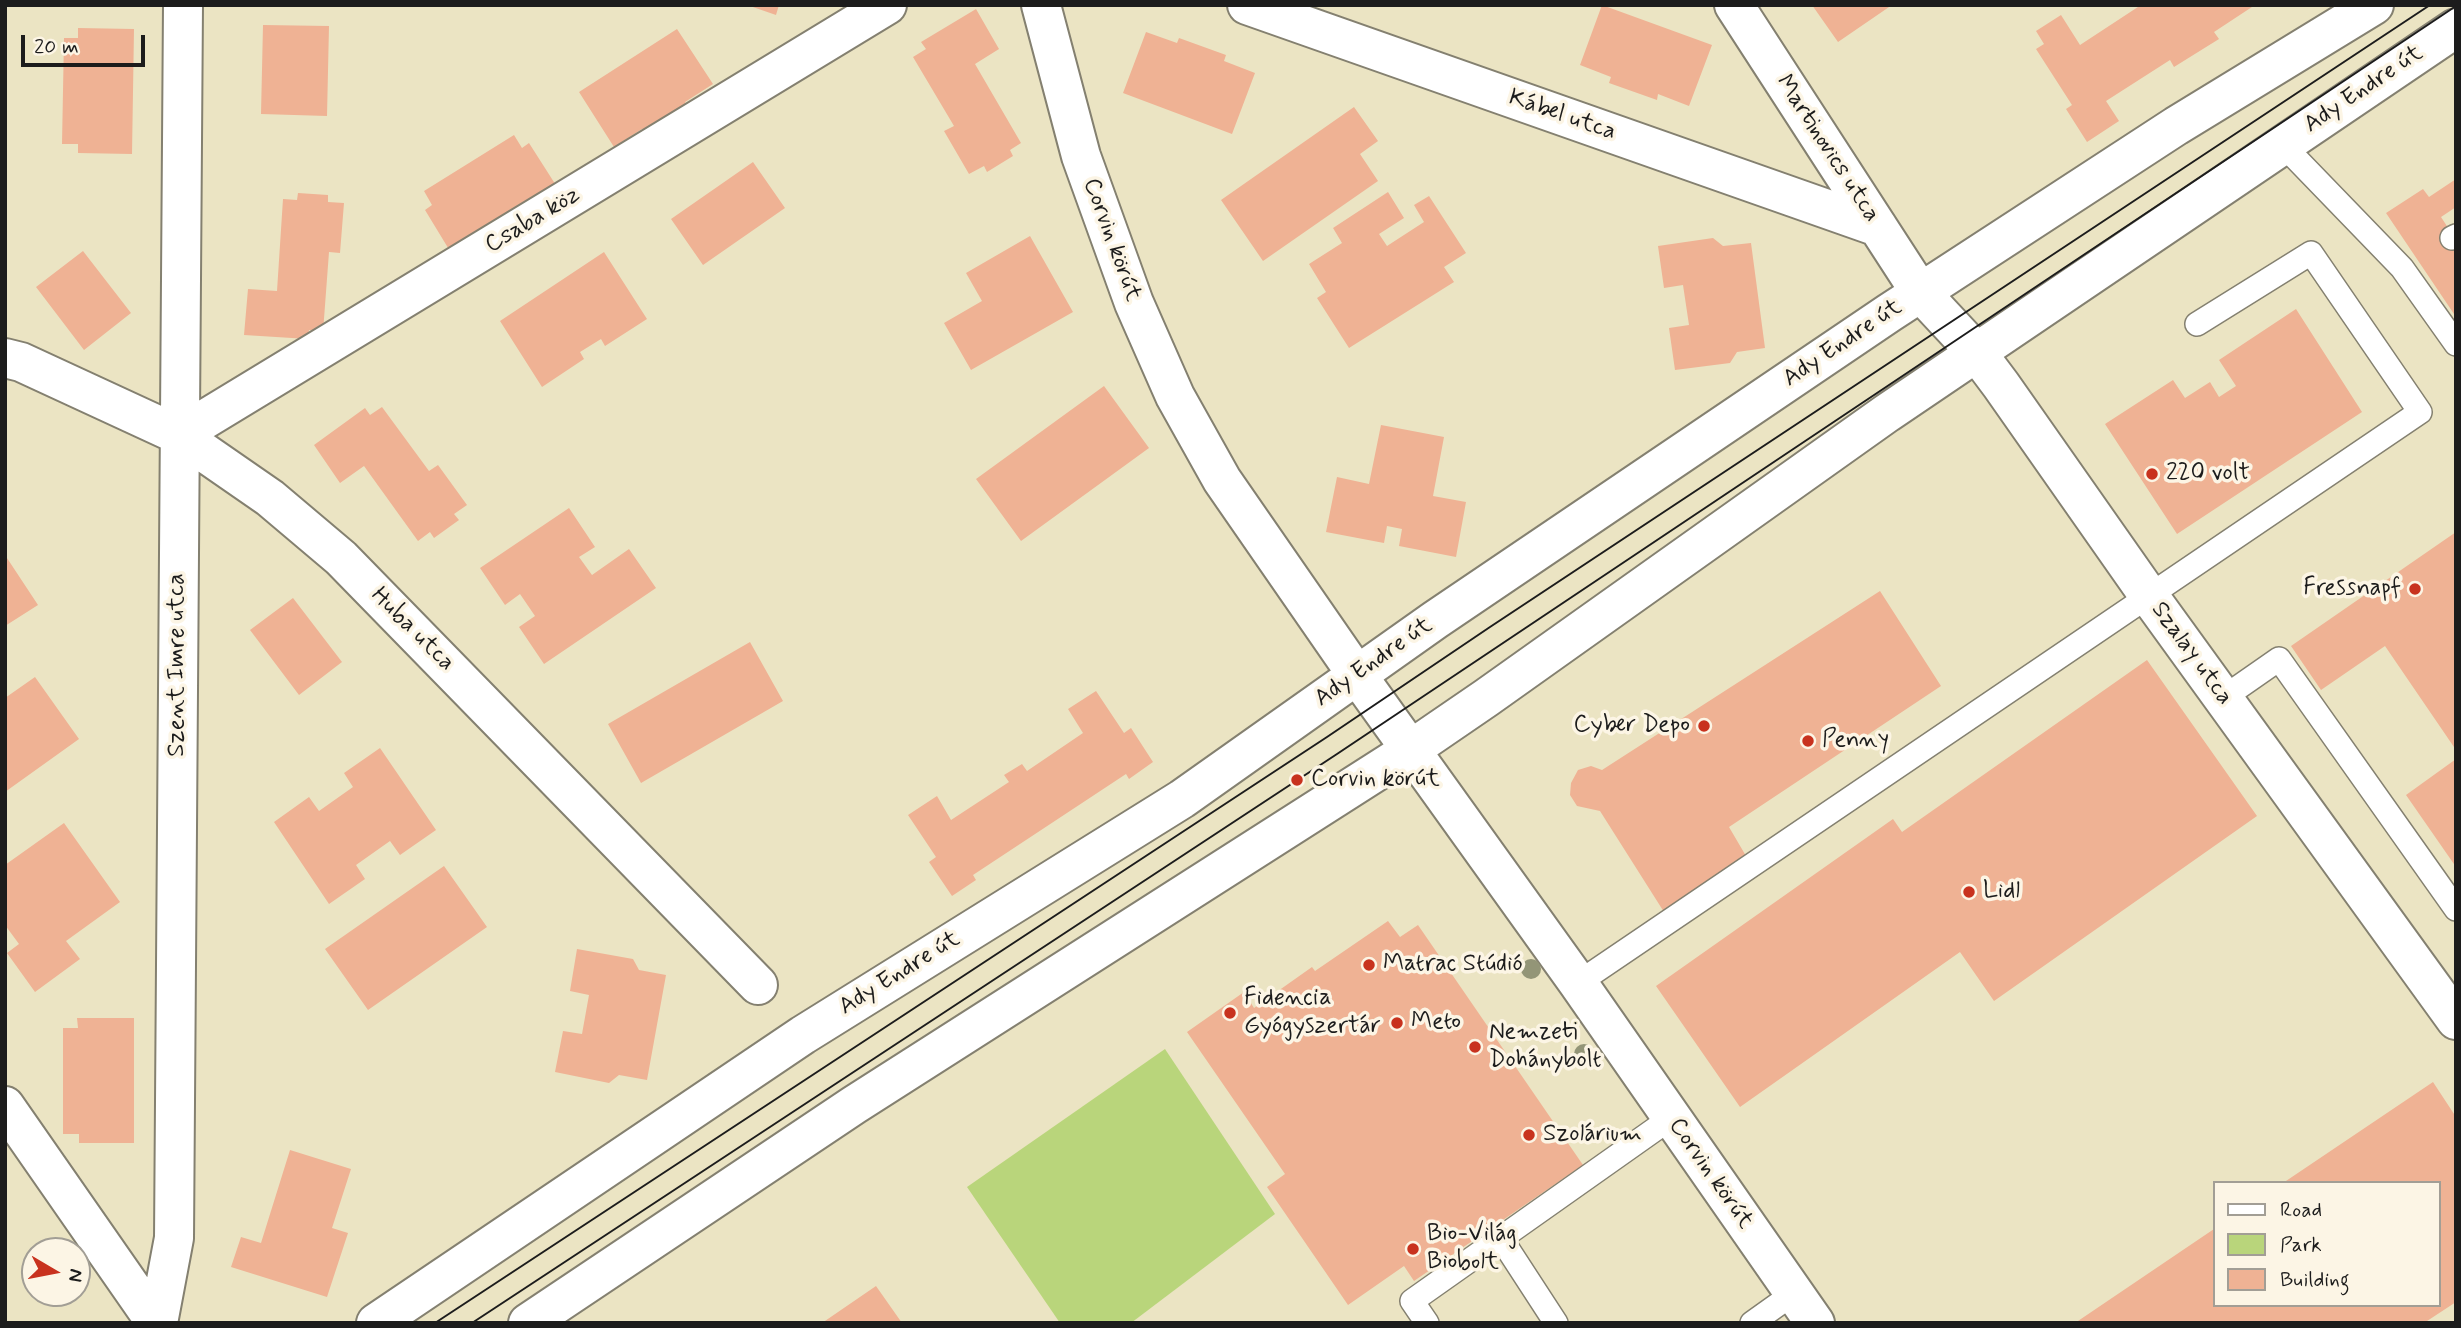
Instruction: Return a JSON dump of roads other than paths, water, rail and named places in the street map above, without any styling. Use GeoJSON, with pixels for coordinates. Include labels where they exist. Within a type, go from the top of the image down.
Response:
{"type":"FeatureCollection","features":[{"type":"Feature","properties":{"kind":"street","name":"Szent Imre utca"},"geometry":{"type":"LineString","coordinates":[[157,1323],[174,1238],[183,5]]}},
{"type":"Feature","properties":{"kind":"street","name":"Csaba köz"},"geometry":{"type":"LineString","coordinates":[[179,435],[887,5]]}},
{"type":"Feature","properties":{"kind":"street","name":"Corvin körút"},"geometry":{"type":"LineString","coordinates":[[1041,5],[1080,156],[1134,303],[1175,396],[1223,480],[1357,675],[1578,983],[1805,1308]]}},
{"type":"Feature","properties":{"kind":"street","name":"Kábel utca"},"geometry":{"type":"LineString","coordinates":[[1247,5],[1878,227]]}},
{"type":"Feature","properties":{"kind":"street","name":"Martinovics utca"},"geometry":{"type":"LineString","coordinates":[[1734,5],[1920,292]]}},
{"type":"Feature","properties":{"kind":"street","name":"Ady Endre út"},"geometry":{"type":"LineString","coordinates":[[376,1323],[803,1035],[1182,799],[1357,675],[1920,292],[2176,126],[2374,5]]}},
{"type":"Feature","properties":{"kind":"street","name":"Ady Endre út"},"geometry":{"type":"LineString","coordinates":[[528,1323],[854,1105],[1410,750],[1887,413],[2456,28]]}},
{"type":"Feature","properties":{"kind":"street","name":"Szalay utca"},"geometry":{"type":"LineString","coordinates":[[1920,292],[1977,353],[2456,1020]]}},
{"type":"Feature","properties":{"kind":"street","name":"Huba utca"},"geometry":{"type":"LineString","coordinates":[[5,358],[21,362],[179,435],[270,498],[341,558],[758,985]]}},
{"type":"Feature","properties":{"kind":"street"},"geometry":{"type":"LineString","coordinates":[[5,1106],[157,1323]]}},
{"type":"Feature","properties":{"kind":"lane"},"geometry":{"type":"LineString","coordinates":[[2283,145],[2411,263],[2456,344]]}},
{"type":"Feature","properties":{"kind":"lane"},"geometry":{"type":"LineString","coordinates":[[1578,983],[2420,412],[2311,253],[2197,324]]}},
{"type":"Feature","properties":{"kind":"lane"},"geometry":{"type":"LineString","coordinates":[[2223,698],[2279,659],[2456,909]]}},
{"type":"Feature","properties":{"kind":"lane"},"geometry":{"type":"LineString","coordinates":[[1427,1323],[1412,1301],[1671,1118]]}},
{"type":"Feature","properties":{"kind":"lane"},"geometry":{"type":"LineString","coordinates":[[1500,1237],[1556,1323]]}},
{"type":"Feature","properties":{"kind":"lane"},"geometry":{"type":"LineString","coordinates":[[1752,1323],[1805,1308]]}},
{"type":"Feature","properties":{"kind":"tram line"},"geometry":{"type":"LineString","coordinates":[[435,1323],[1327,737],[2430,5]]}},
{"type":"Feature","properties":{"kind":"tram line"},"geometry":{"type":"LineString","coordinates":[[472,1323],[1337,754],[2456,6]]}},
{"type":"Feature","properties":{"kind":"place","name":"220 volt"},"geometry":{"type":"Point","coordinates":[2152,474]}},
{"type":"Feature","properties":{"kind":"place","name":"Fressnapf"},"geometry":{"type":"Point","coordinates":[2415,589]}},
{"type":"Feature","properties":{"kind":"place","name":"Cyber Depo"},"geometry":{"type":"Point","coordinates":[1704,726]}},
{"type":"Feature","properties":{"kind":"place","name":"Penny"},"geometry":{"type":"Point","coordinates":[1808,741]}},
{"type":"Feature","properties":{"kind":"place","name":"Corvin körút"},"geometry":{"type":"Point","coordinates":[1297,780]}},
{"type":"Feature","properties":{"kind":"place","name":"Lidl"},"geometry":{"type":"Point","coordinates":[1969,892]}},
{"type":"Feature","properties":{"kind":"place","name":"Matrac Stúdió"},"geometry":{"type":"Point","coordinates":[1369,965]}},
{"type":"Feature","properties":{"kind":"place","name":"Fidencia Gyógyszertár"},"geometry":{"type":"Point","coordinates":[1230,1013]}},
{"type":"Feature","properties":{"kind":"place","name":"Meto"},"geometry":{"type":"Point","coordinates":[1397,1023]}},
{"type":"Feature","properties":{"kind":"place","name":"Nemzeti Dohánybolt"},"geometry":{"type":"Point","coordinates":[1475,1047]}},
{"type":"Feature","properties":{"kind":"place","name":"Szolárium"},"geometry":{"type":"Point","coordinates":[1529,1135]}},
{"type":"Feature","properties":{"kind":"place","name":"Bio-Világ Biobolt"},"geometry":{"type":"Point","coordinates":[1413,1249]}}]}
